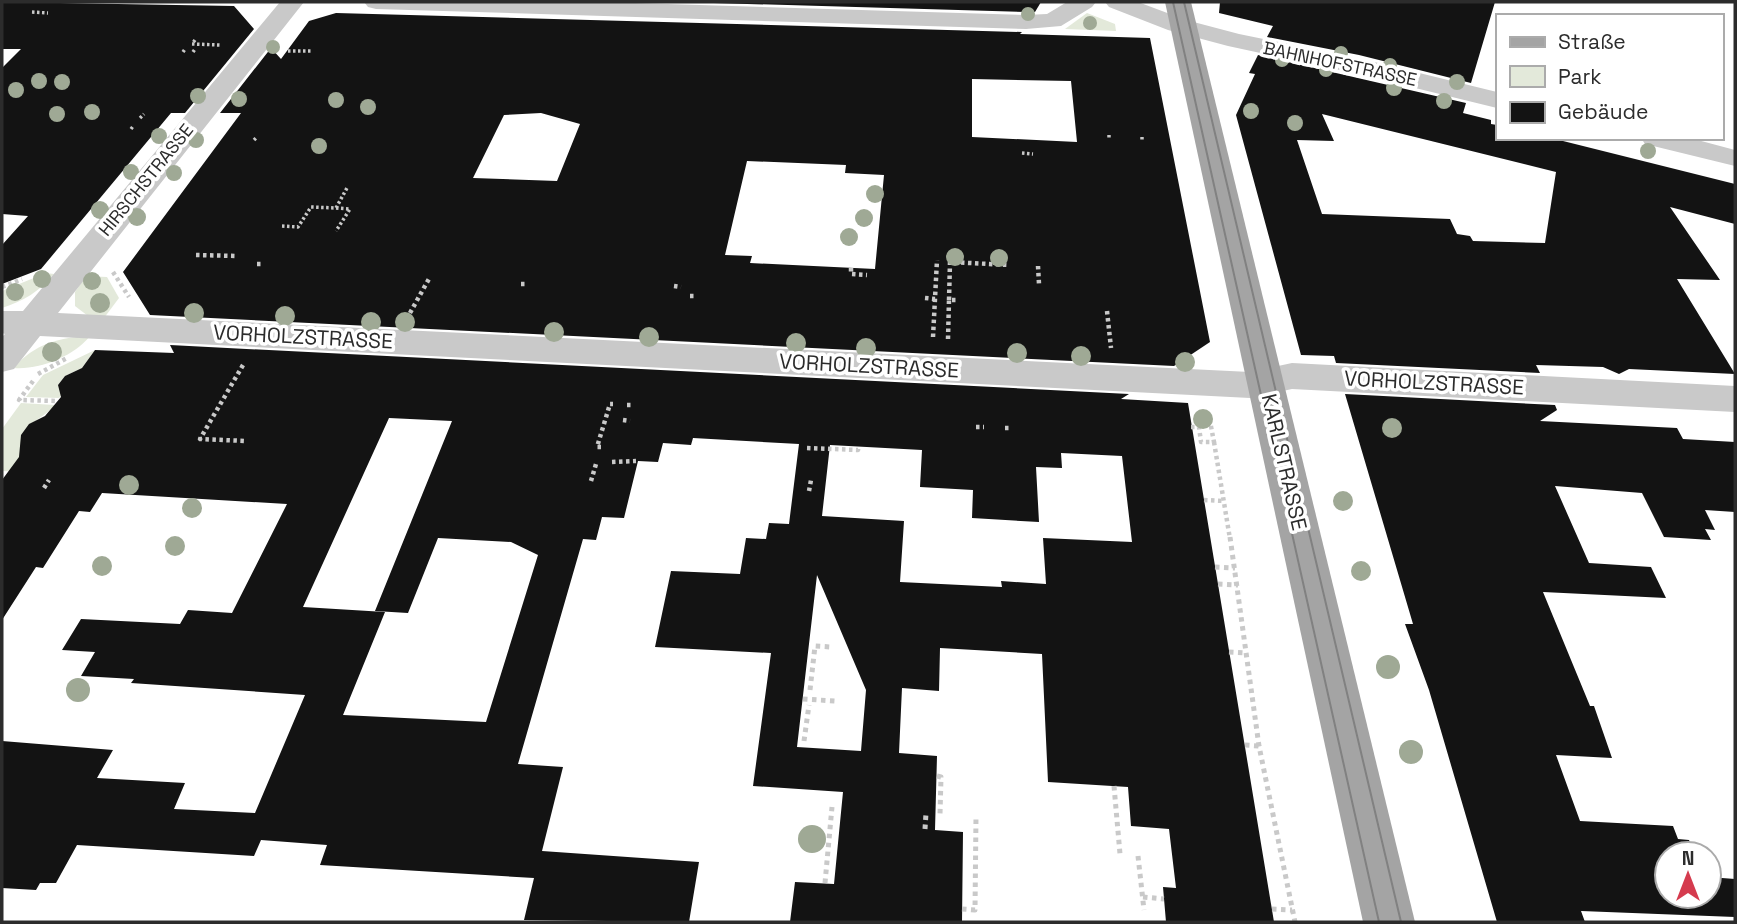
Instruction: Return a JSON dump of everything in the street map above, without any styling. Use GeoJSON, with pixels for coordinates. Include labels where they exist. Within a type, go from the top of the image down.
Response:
{"type":"FeatureCollection","features":[{"type":"Feature","properties":{"kind":"main road","name":"KARLSTRASSE"},"geometry":{"type":"LineString","coordinates":[[1181,14],[1390,922]]}},
{"type":"Feature","properties":{"kind":"street","name":"HIRSCHSTRASSE"},"geometry":{"type":"LineString","coordinates":[[2,360],[16,323],[292,2]]}},
{"type":"Feature","properties":{"kind":"street"},"geometry":{"type":"LineString","coordinates":[[376,2],[1043,22],[1059,19],[1084,2]]}},
{"type":"Feature","properties":{"kind":"street","name":"BAHNHOFSTRASSE"},"geometry":{"type":"LineString","coordinates":[[1116,2],[1181,14],[1496,100]]}},
{"type":"Feature","properties":{"kind":"street"},"geometry":{"type":"LineString","coordinates":[[1663,140],[1735,158]]}},
{"type":"Feature","properties":{"kind":"street","name":"VORHOLZSTRASSE"},"geometry":{"type":"LineString","coordinates":[[16,323],[1250,385],[1292,376],[1735,399]]}},
{"type":"Feature","properties":{"kind":"path"},"geometry":{"type":"LineString","coordinates":[[32,12],[48,13]]}},
{"type":"Feature","properties":{"kind":"path"},"geometry":{"type":"LineString","coordinates":[[301,52],[311,51]]}},
{"type":"Feature","properties":{"kind":"path"},"geometry":{"type":"LineString","coordinates":[[1022,153],[1033,154]]}},
{"type":"Feature","properties":{"kind":"path"},"geometry":{"type":"LineString","coordinates":[[336,208],[348,188]]}},
{"type":"Feature","properties":{"kind":"path"},"geometry":{"type":"LineString","coordinates":[[282,226],[298,227],[311,207],[350,209],[337,231]]}},
{"type":"Feature","properties":{"kind":"path"},"geometry":{"type":"LineString","coordinates":[[196,255],[238,256]]}},
{"type":"Feature","properties":{"kind":"path"},"geometry":{"type":"LineString","coordinates":[[937,260],[935,299],[940,370]]}},
{"type":"Feature","properties":{"kind":"path"},"geometry":{"type":"LineString","coordinates":[[940,370],[949,300],[950,262],[1009,265]]}},
{"type":"Feature","properties":{"kind":"path"},"geometry":{"type":"LineString","coordinates":[[257,264],[264,264]]}},
{"type":"Feature","properties":{"kind":"path"},"geometry":{"type":"LineString","coordinates":[[1038,266],[1039,284]]}},
{"type":"Feature","properties":{"kind":"path"},"geometry":{"type":"LineString","coordinates":[[851,268],[850,274],[867,275]]}},
{"type":"Feature","properties":{"kind":"path"},"geometry":{"type":"LineString","coordinates":[[521,284],[527,284]]}},
{"type":"Feature","properties":{"kind":"path"},"geometry":{"type":"LineString","coordinates":[[674,286],[681,287]]}},
{"type":"Feature","properties":{"kind":"path"},"geometry":{"type":"LineString","coordinates":[[925,287],[935,288]]}},
{"type":"Feature","properties":{"kind":"path"},"geometry":{"type":"LineString","coordinates":[[925,298],[935,299]]}},
{"type":"Feature","properties":{"kind":"path"},"geometry":{"type":"LineString","coordinates":[[949,300],[958,300]]}},
{"type":"Feature","properties":{"kind":"path"},"geometry":{"type":"LineString","coordinates":[[246,441],[200,439],[260,335]]}},
{"type":"Feature","properties":{"kind":"path"},"geometry":{"type":"LineString","coordinates":[[601,447],[597,447],[602,426],[610,404],[613,404]]}},
{"type":"Feature","properties":{"kind":"path"},"geometry":{"type":"LineString","coordinates":[[627,405],[634,405]]}},
{"type":"Feature","properties":{"kind":"path"},"geometry":{"type":"LineString","coordinates":[[623,420],[630,421]]}},
{"type":"Feature","properties":{"kind":"path"},"geometry":{"type":"LineString","coordinates":[[976,427],[984,427]]}},
{"type":"Feature","properties":{"kind":"path"},"geometry":{"type":"LineString","coordinates":[[1191,427],[1199,427],[1201,442]]}},
{"type":"Feature","properties":{"kind":"path"},"geometry":{"type":"LineString","coordinates":[[1005,428],[1011,428]]}},
{"type":"Feature","properties":{"kind":"path"},"geometry":{"type":"LineString","coordinates":[[1214,442],[1238,585],[1259,746],[1295,922]]}},
{"type":"Feature","properties":{"kind":"path"},"geometry":{"type":"LineString","coordinates":[[807,448],[858,450],[859,446]]}},
{"type":"Feature","properties":{"kind":"path"},"geometry":{"type":"LineString","coordinates":[[611,462],[636,461]]}},
{"type":"Feature","properties":{"kind":"path"},"geometry":{"type":"LineString","coordinates":[[591,481],[596,464]]}},
{"type":"Feature","properties":{"kind":"path"},"geometry":{"type":"LineString","coordinates":[[44,488],[49,480]]}},
{"type":"Feature","properties":{"kind":"path"},"geometry":{"type":"LineString","coordinates":[[809,491],[811,480]]}},
{"type":"Feature","properties":{"kind":"path"},"geometry":{"type":"LineString","coordinates":[[1204,500],[1224,502]]}},
{"type":"Feature","properties":{"kind":"path"},"geometry":{"type":"LineString","coordinates":[[1215,566],[1235,568]]}},
{"type":"Feature","properties":{"kind":"path"},"geometry":{"type":"LineString","coordinates":[[1218,584],[1238,585]]}},
{"type":"Feature","properties":{"kind":"path"},"geometry":{"type":"LineString","coordinates":[[810,690],[815,646],[831,647]]}},
{"type":"Feature","properties":{"kind":"path"},"geometry":{"type":"LineString","coordinates":[[1229,652],[1246,653]]}},
{"type":"Feature","properties":{"kind":"path"},"geometry":{"type":"LineString","coordinates":[[803,699],[835,701]]}},
{"type":"Feature","properties":{"kind":"path"},"geometry":{"type":"LineString","coordinates":[[804,741],[809,705]]}},
{"type":"Feature","properties":{"kind":"path"},"geometry":{"type":"LineString","coordinates":[[1245,745],[1259,746]]}},
{"type":"Feature","properties":{"kind":"path"},"geometry":{"type":"LineString","coordinates":[[937,776],[941,777],[940,814]]}},
{"type":"Feature","properties":{"kind":"path"},"geometry":{"type":"LineString","coordinates":[[1114,786],[1120,854]]}},
{"type":"Feature","properties":{"kind":"path"},"geometry":{"type":"LineString","coordinates":[[825,883],[832,807]]}},
{"type":"Feature","properties":{"kind":"path"},"geometry":{"type":"LineString","coordinates":[[925,829],[926,813]]}},
{"type":"Feature","properties":{"kind":"path"},"geometry":{"type":"LineString","coordinates":[[962,909],[975,909],[976,816]]}},
{"type":"Feature","properties":{"kind":"path"},"geometry":{"type":"LineString","coordinates":[[1138,856],[1144,909]]}},
{"type":"Feature","properties":{"kind":"path"},"geometry":{"type":"LineString","coordinates":[[1143,897],[1164,899]]}},
{"type":"Feature","properties":{"kind":"path"},"geometry":{"type":"LineString","coordinates":[[1272,909],[1292,910]]}},
{"type":"Feature","properties":{"kind":"green space"},"geometry":{"type":"Polygon","coordinates":[[[1087,13],[1115,24],[1116,31],[1065,29],[1087,13]]]}},
{"type":"Feature","properties":{"kind":"green space"},"geometry":{"type":"Polygon","coordinates":[[[46,273],[54,274],[30,295],[2,308],[2,291],[46,273]]]}},
{"type":"Feature","properties":{"kind":"green space"},"geometry":{"type":"Polygon","coordinates":[[[86,276],[107,277],[119,298],[104,318],[88,316],[75,306],[75,292],[86,276]]]}},
{"type":"Feature","properties":{"kind":"green space"},"geometry":{"type":"Polygon","coordinates":[[[90,336],[75,350],[56,360],[35,367],[14,368],[30,353],[48,343],[90,336]]]}},
{"type":"Feature","properties":{"kind":"green space"},"geometry":{"type":"Polygon","coordinates":[[[95,350],[82,368],[65,376],[58,385],[67,389],[59,398],[26,397],[43,375],[95,350]]]}},
{"type":"Feature","properties":{"kind":"green space"},"geometry":{"type":"Polygon","coordinates":[[[21,403],[55,405],[27,428],[21,438],[84,475],[2,471],[2,429],[21,403]]]}},
{"type":"Feature","properties":{"kind":"building"},"geometry":{"type":"Polygon","coordinates":[[[2,2],[234,6],[254,29],[185,113],[171,113],[41,269],[2,284],[2,245],[28,216],[2,214],[2,68],[21,49],[2,49],[2,2]]]}},
{"type":"Feature","properties":{"kind":"building"},"geometry":{"type":"Polygon","coordinates":[[[680,2],[1041,2],[1035,12],[1026,12],[680,2]]]}},
{"type":"Feature","properties":{"kind":"building"},"geometry":{"type":"Polygon","coordinates":[[[1220,2],[1495,2],[1471,83],[1359,55],[1267,37],[1273,26],[1219,13],[1220,2]]]}},
{"type":"Feature","properties":{"kind":"building"},"geometry":{"type":"Polygon","coordinates":[[[336,13],[1150,38],[1210,342],[1174,366],[150,315],[123,272],[241,113],[220,113],[271,48],[281,59],[309,21],[336,13]],[[972,79],[972,137],[1077,142],[1071,81],[972,79]],[[541,113],[504,115],[473,178],[557,181],[580,124],[541,113]],[[747,161],[725,255],[752,256],[750,263],[875,269],[884,175],[845,173],[846,165],[747,161]]]}},
{"type":"Feature","properties":{"kind":"building"},"geometry":{"type":"Polygon","coordinates":[[[1258,55],[1466,103],[1463,113],[1491,120],[1491,124],[1496,125],[1496,140],[1559,140],[1735,184],[1735,224],[1670,207],[1720,280],[1677,279],[1735,374],[1629,369],[1619,374],[1603,367],[1536,365],[1540,373],[1336,363],[1334,356],[1301,355],[1236,115],[1255,74],[1249,73],[1258,55]],[[1322,114],[1334,141],[1297,140],[1322,214],[1450,219],[1457,234],[1470,236],[1473,241],[1545,243],[1556,172],[1322,114]]]}},
{"type":"Feature","properties":{"kind":"building"},"geometry":{"type":"Polygon","coordinates":[[[170,345],[1129,394],[1121,399],[1188,403],[1274,922],[1166,922],[1163,887],[1176,888],[1169,829],[1131,826],[1128,787],[1048,782],[1042,654],[940,648],[939,691],[902,688],[899,753],[937,756],[935,830],[963,832],[962,922],[790,922],[795,882],[834,884],[843,792],[753,786],[771,653],[655,647],[671,571],[740,574],[746,538],[766,539],[769,523],[789,524],[799,444],[693,438],[691,445],[663,443],[658,462],[638,461],[624,518],[602,517],[596,540],[583,539],[518,764],[563,767],[542,851],[699,862],[689,922],[524,920],[534,878],[320,865],[327,845],[261,840],[254,856],[77,845],[56,883],[40,883],[36,890],[2,888],[2,741],[113,750],[97,778],[185,783],[174,809],[255,813],[305,695],[131,683],[134,679],[81,676],[95,652],[62,650],[81,619],[180,624],[188,610],[232,613],[287,504],[102,493],[90,512],[79,511],[43,568],[36,567],[2,620],[2,480],[19,457],[21,435],[29,424],[45,416],[61,397],[58,385],[65,376],[82,368],[95,350],[174,353],[170,345]],[[389,418],[303,607],[385,612],[343,715],[486,722],[538,555],[511,542],[438,538],[408,613],[375,611],[452,421],[389,418]],[[830,445],[822,516],[904,521],[900,582],[1002,587],[1001,581],[1046,584],[1043,538],[1132,542],[1122,456],[1061,453],[1062,468],[1036,467],[1039,522],[972,518],[973,490],[920,487],[922,450],[830,445]],[[817,575],[797,747],[861,751],[866,690],[817,575]]]}},
{"type":"Feature","properties":{"kind":"building"},"geometry":{"type":"Polygon","coordinates":[[[1345,394],[1555,405],[1557,410],[1540,421],[1677,428],[1683,439],[1735,442],[1735,512],[1705,510],[1715,530],[1705,529],[1711,540],[1664,537],[1642,493],[1555,486],[1589,563],[1651,567],[1666,598],[1543,592],[1590,706],[1594,706],[1612,758],[1556,755],[1580,821],[1673,826],[1678,839],[1689,840],[1653,840],[1653,910],[1723,910],[1723,878],[1735,879],[1735,917],[1581,911],[1585,922],[1497,922],[1429,690],[1405,624],[1413,624],[1345,394]]]}},
{"type":"Feature","properties":{"kind":"tram line"},"geometry":{"type":"LineString","coordinates":[[1173,2],[1379,922]]}},
{"type":"Feature","properties":{"kind":"tram line"},"geometry":{"type":"LineString","coordinates":[[1184,2],[1401,922]]}}]}
